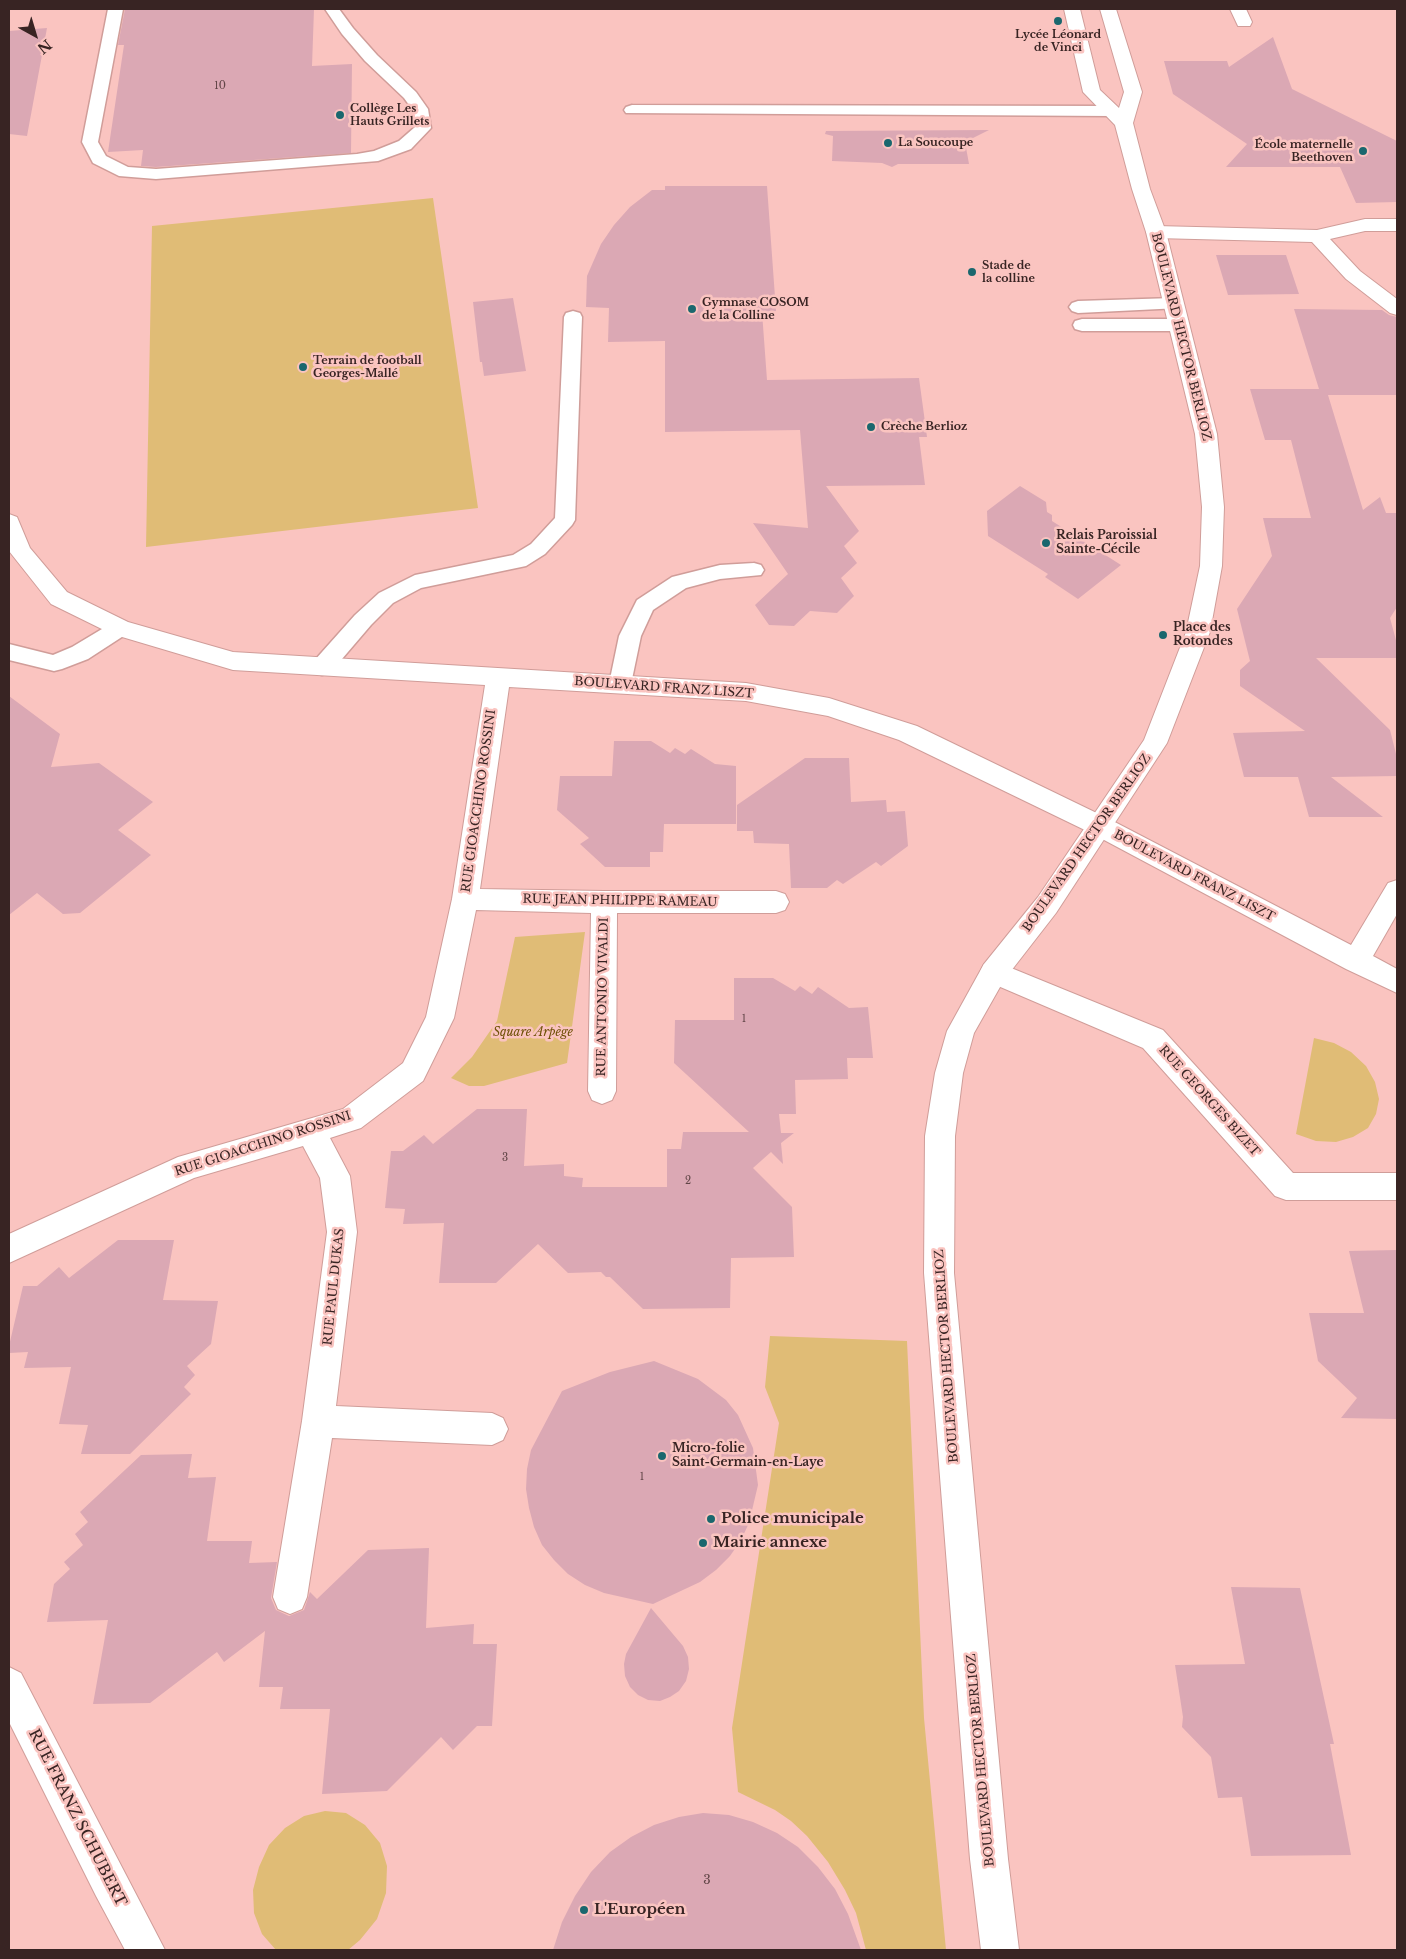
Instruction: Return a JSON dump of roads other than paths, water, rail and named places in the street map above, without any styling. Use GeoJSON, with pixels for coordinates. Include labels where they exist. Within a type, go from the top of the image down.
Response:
{"type":"FeatureCollection","features":[{"type":"Feature","properties":{"kind":"street"},"geometry":{"type":"LineString","coordinates":[[1072,9],[1092,92],[1117,117],[1133,92],[1108,9]]}},
{"type":"Feature","properties":{"kind":"street","name":"BOULEVARD HECTOR BERLIOZ"},"geometry":{"type":"LineString","coordinates":[[1000,1950],[990,1859],[939,1274],[940,1136],[949,1073],[961,1031],[994,972],[1047,905],[1155,744],[1198,632],[1211,566],[1213,508],[1206,434],[1156,232],[1117,117]]}},
{"type":"Feature","properties":{"kind":"street"},"geometry":{"type":"LineString","coordinates":[[1156,232],[1317,236],[1365,225],[1397,225]]}},
{"type":"Feature","properties":{"kind":"street"},"geometry":{"type":"LineString","coordinates":[[1317,236],[1353,275],[1397,309]]}},
{"type":"Feature","properties":{"kind":"street","name":"BOULEVARD FRANZ LISZT"},"geometry":{"type":"LineString","coordinates":[[9,522],[20,552],[59,598],[120,628],[233,661],[746,692],[829,707],[908,733],[1100,826],[1397,982]]}},
{"type":"Feature","properties":{"kind":"street","name":"RUE GIOACCHINO ROSSINI"},"geometry":{"type":"LineString","coordinates":[[9,1249],[188,1166],[351,1119],[414,1072],[440,1018],[465,898],[498,677]]}},
{"type":"Feature","properties":{"kind":"street"},"geometry":{"type":"LineString","coordinates":[[1356,961],[1397,891]]}},
{"type":"Feature","properties":{"kind":"street","name":"RUE JEAN PHILIPPE RAMEAU"},"geometry":{"type":"LineString","coordinates":[[465,898],[604,902],[776,902]]}},
{"type":"Feature","properties":{"kind":"street","name":"RUE ANTONIO VIVALDI"},"geometry":{"type":"LineString","coordinates":[[602,1091],[604,902]]}},
{"type":"Feature","properties":{"kind":"street","name":"RUE GEORGES BIZET"},"geometry":{"type":"LineString","coordinates":[[994,972],[1153,1039],[1286,1186],[1397,1187]]}},
{"type":"Feature","properties":{"kind":"street","name":"RUE PAUL DUKAS"},"geometry":{"type":"LineString","coordinates":[[290,1597],[318,1420],[342,1232],[335,1176],[310,1130]]}},
{"type":"Feature","properties":{"kind":"street"},"geometry":{"type":"LineString","coordinates":[[318,1420],[492,1429]]}},
{"type":"Feature","properties":{"kind":"street","name":"RUE FRANZ SCHUBERT"},"geometry":{"type":"LineString","coordinates":[[9,1685],[146,1950]]}},
{"type":"Feature","properties":{"kind":"lane"},"geometry":{"type":"LineString","coordinates":[[115,9],[90,142],[99,159],[125,172],[156,174],[378,156],[405,144],[423,128],[420,109],[410,95],[371,58],[347,31],[332,9]]}},
{"type":"Feature","properties":{"kind":"lane"},"geometry":{"type":"LineString","coordinates":[[632,110],[1117,117]]}},
{"type":"Feature","properties":{"kind":"lane"},"geometry":{"type":"LineString","coordinates":[[1078,307],[1174,304]]}},
{"type":"Feature","properties":{"kind":"lane"},"geometry":{"type":"LineString","coordinates":[[322,667],[363,620],[386,598],[415,582],[519,561],[538,549],[565,520],[572,403],[573,318]]}},
{"type":"Feature","properties":{"kind":"lane"},"geometry":{"type":"LineString","coordinates":[[1082,325],[1179,325]]}},
{"type":"Feature","properties":{"kind":"lane"},"geometry":{"type":"LineString","coordinates":[[620,684],[630,636],[645,605],[679,582],[720,572],[754,570]]}},
{"type":"Feature","properties":{"kind":"lane"},"geometry":{"type":"LineString","coordinates":[[9,652],[54,664],[80,653],[120,628]]}},
{"type":"Feature","properties":{"kind":"place","name":"Lycée Léonard de Vinci"},"geometry":{"type":"Point","coordinates":[1058,21]}},
{"type":"Feature","properties":{"kind":"place","name":"Collège Les Hauts Grillets"},"geometry":{"type":"Point","coordinates":[340,115]}},
{"type":"Feature","properties":{"kind":"place","name":"La Soucoupe"},"geometry":{"type":"Point","coordinates":[888,143]}},
{"type":"Feature","properties":{"kind":"place","name":"École maternelle Beethoven"},"geometry":{"type":"Point","coordinates":[1363,151]}},
{"type":"Feature","properties":{"kind":"place","name":"Stade de la colline"},"geometry":{"type":"Point","coordinates":[972,272]}},
{"type":"Feature","properties":{"kind":"place","name":"Gymnase COSOM de la Colline"},"geometry":{"type":"Point","coordinates":[692,309]}},
{"type":"Feature","properties":{"kind":"place","name":"Terrain de football Georges-Mallé"},"geometry":{"type":"Point","coordinates":[303,367]}},
{"type":"Feature","properties":{"kind":"place","name":"Crèche Berlioz"},"geometry":{"type":"Point","coordinates":[871,427]}},
{"type":"Feature","properties":{"kind":"place","name":"Relais Paroissial Sainte-Cécile"},"geometry":{"type":"Point","coordinates":[1046,543]}},
{"type":"Feature","properties":{"kind":"place","name":"Place des Rotondes"},"geometry":{"type":"Point","coordinates":[1163,635]}},
{"type":"Feature","properties":{"kind":"place","name":"Micro-folie Saint-Germain-en-Laye"},"geometry":{"type":"Point","coordinates":[662,1456]}},
{"type":"Feature","properties":{"kind":"place","name":"Police municipale"},"geometry":{"type":"Point","coordinates":[711,1519]}},
{"type":"Feature","properties":{"kind":"place","name":"Mairie annexe"},"geometry":{"type":"Point","coordinates":[703,1543]}},
{"type":"Feature","properties":{"kind":"place","name":"L'Européen"},"geometry":{"type":"Point","coordinates":[584,1910]}},
{"type":"Feature","properties":{"kind":"park label","name":"Square Arpège"},"geometry":{"type":"Point","coordinates":[533,1033]}}]}
